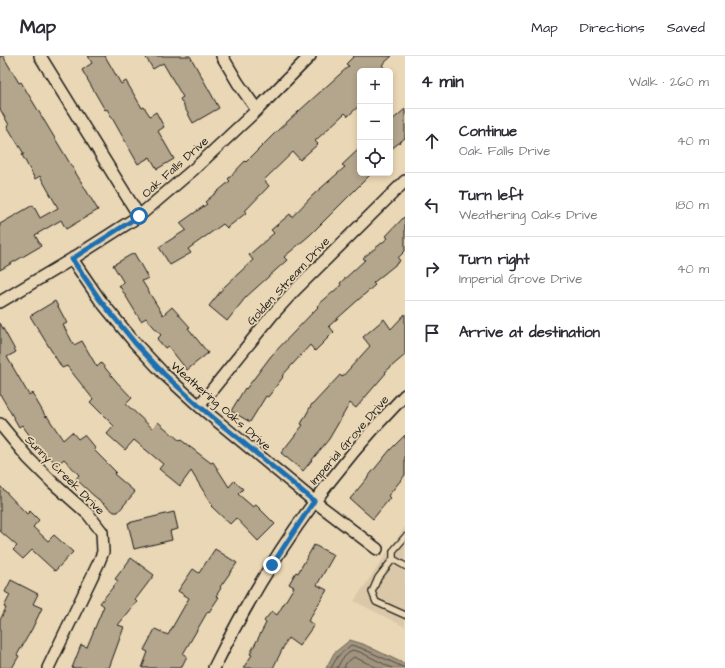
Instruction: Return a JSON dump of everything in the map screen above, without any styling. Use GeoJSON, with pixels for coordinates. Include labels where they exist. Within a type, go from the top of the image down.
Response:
{"type":"FeatureCollection","features":[{"type":"Feature","properties":{"kind":"street"},"geometry":{"type":"LineString","coordinates":[[40,56],[139,216]]}},
{"type":"Feature","properties":{"kind":"street"},"geometry":{"type":"LineString","coordinates":[[222,56],[238,83],[257,110]]}},
{"type":"Feature","properties":{"kind":"street","name":"Oak Falls Drive"},"geometry":{"type":"LineString","coordinates":[[0,302],[72,259],[139,216],[194,169],[257,110],[310,56]]}},
{"type":"Feature","properties":{"kind":"street","name":"Golden Stream Drive"},"geometry":{"type":"LineString","coordinates":[[199,406],[273,314],[294,291],[405,181]]}},
{"type":"Feature","properties":{"kind":"street","name":"Weathering Oaks Drive"},"geometry":{"type":"LineString","coordinates":[[72,259],[100,300],[135,343],[164,374],[199,406],[314,501],[377,549]]}},
{"type":"Feature","properties":{"kind":"street","name":"Imperial Grove Drive"},"geometry":{"type":"LineString","coordinates":[[214,668],[240,618],[272,565],[314,501],[381,420],[405,395]]}},
{"type":"Feature","properties":{"kind":"street","name":"Sunny Creek Drive"},"geometry":{"type":"LineString","coordinates":[[0,424],[28,458],[53,483],[88,514],[102,532],[103,552],[48,668]]}},
{"type":"Feature","properties":{"kind":"lane"},"geometry":{"type":"LineString","coordinates":[[405,537],[393,551],[393,559],[378,578],[372,592],[376,602],[405,615]]}},
{"type":"Feature","properties":{"kind":"lane"},"geometry":{"type":"LineString","coordinates":[[393,559],[405,566]]}},
{"type":"Feature","properties":{"kind":"shaded area"},"geometry":{"type":"Polygon","coordinates":[[[405,527],[405,627],[354,601],[405,527]]]}},
{"type":"Feature","properties":{"kind":"water"},"geometry":{"type":"Polygon","coordinates":[[[350,640],[363,644],[405,664],[405,668],[326,668],[334,653],[350,640]]]}},
{"type":"Feature","properties":{"kind":"building"},"geometry":{"type":"Polygon","coordinates":[[[0,56],[3,56],[19,83],[21,82],[98,210],[66,229],[61,220],[35,235],[41,246],[0,270],[0,224],[33,205],[40,218],[58,208],[40,176],[35,179],[22,155],[24,154],[7,126],[9,125],[0,109],[0,56]]]}},
{"type":"Feature","properties":{"kind":"building"},"geometry":{"type":"Polygon","coordinates":[[[88,56],[105,56],[121,84],[126,81],[142,108],[144,107],[150,116],[156,112],[164,127],[158,131],[174,159],[157,169],[150,157],[138,164],[107,109],[105,110],[82,70],[92,63],[88,56]]]}},
{"type":"Feature","properties":{"kind":"building"},"geometry":{"type":"Polygon","coordinates":[[[145,56],[190,56],[219,108],[193,123],[180,99],[183,97],[163,63],[153,69],[145,56]]]}},
{"type":"Feature","properties":{"kind":"building"},"geometry":{"type":"Polygon","coordinates":[[[354,56],[392,56],[382,65],[384,68],[357,68],[357,108],[348,116],[345,113],[315,141],[318,144],[300,160],[293,152],[264,180],[269,186],[245,211],[246,213],[227,228],[223,224],[188,249],[191,253],[170,265],[159,247],[186,230],[180,223],[207,204],[205,202],[230,181],[228,179],[245,161],[246,162],[278,130],[349,66],[346,64],[354,56]]]}},
{"type":"Feature","properties":{"kind":"building"},"geometry":{"type":"Polygon","coordinates":[[[405,109],[405,138],[393,148],[393,140],[393,119],[405,109]]]}},
{"type":"Feature","properties":{"kind":"building"},"geometry":{"type":"Polygon","coordinates":[[[357,151],[357,176],[369,176],[310,235],[284,257],[287,260],[246,297],[227,321],[209,306],[224,287],[253,260],[249,255],[274,233],[271,230],[290,214],[292,217],[313,195],[345,167],[342,165],[357,151]]]}},
{"type":"Feature","properties":{"kind":"building"},"geometry":{"type":"Polygon","coordinates":[[[405,216],[405,251],[398,258],[400,261],[373,283],[375,285],[329,326],[334,332],[315,351],[310,345],[282,376],[283,377],[268,397],[266,396],[250,422],[231,411],[245,388],[246,389],[271,356],[318,307],[317,306],[341,285],[340,283],[365,260],[363,258],[388,238],[386,236],[405,216]]]}},
{"type":"Feature","properties":{"kind":"building"},"geometry":{"type":"Polygon","coordinates":[[[134,253],[148,278],[142,281],[163,315],[172,307],[190,327],[188,328],[208,353],[187,370],[168,346],[165,348],[157,339],[161,335],[146,318],[141,321],[119,285],[124,283],[113,265],[134,253]]]}},
{"type":"Feature","properties":{"kind":"building"},"geometry":{"type":"Polygon","coordinates":[[[55,301],[67,323],[63,325],[74,345],[82,341],[97,367],[101,363],[132,398],[126,404],[152,428],[158,422],[180,441],[181,440],[211,463],[213,462],[229,487],[234,481],[243,489],[238,494],[253,507],[256,505],[275,524],[258,541],[236,518],[230,524],[211,506],[212,505],[191,471],[180,486],[159,469],[163,464],[134,440],[125,450],[107,434],[114,426],[90,402],[93,399],[67,366],[62,368],[30,316],[55,301]]]}},
{"type":"Feature","properties":{"kind":"building"},"geometry":{"type":"Polygon","coordinates":[[[405,314],[405,355],[385,372],[386,373],[356,408],[350,403],[329,439],[303,471],[281,453],[303,425],[301,424],[312,404],[340,375],[342,377],[370,346],[363,337],[384,319],[391,329],[405,314]]]}},
{"type":"Feature","properties":{"kind":"building"},"geometry":{"type":"Polygon","coordinates":[[[0,323],[16,352],[7,357],[29,395],[32,393],[46,417],[47,416],[63,440],[72,432],[78,439],[84,435],[95,448],[94,450],[116,472],[114,474],[135,492],[118,512],[114,512],[76,479],[79,475],[64,459],[57,465],[43,450],[41,451],[22,425],[19,427],[0,394],[0,323]]]}},
{"type":"Feature","properties":{"kind":"building"},"geometry":{"type":"Polygon","coordinates":[[[405,435],[405,475],[388,496],[390,498],[373,519],[350,499],[390,450],[405,435]]]}},
{"type":"Feature","properties":{"kind":"building"},"geometry":{"type":"Polygon","coordinates":[[[0,486],[27,514],[30,511],[39,520],[33,527],[48,541],[54,535],[73,552],[55,571],[32,550],[23,559],[13,550],[17,546],[0,531],[0,486]]]}},
{"type":"Feature","properties":{"kind":"building"},"geometry":{"type":"Polygon","coordinates":[[[174,512],[178,529],[170,531],[172,540],[134,549],[128,523],[174,512]]]}},
{"type":"Feature","properties":{"kind":"building"},"geometry":{"type":"Polygon","coordinates":[[[314,545],[334,555],[317,585],[327,590],[308,621],[314,625],[299,646],[288,638],[273,668],[243,668],[252,655],[250,654],[266,623],[264,621],[272,611],[277,615],[294,587],[289,584],[296,572],[298,573],[314,545]]]}},
{"type":"Feature","properties":{"kind":"building"},"geometry":{"type":"Polygon","coordinates":[[[215,549],[237,563],[220,587],[221,588],[216,596],[219,597],[209,612],[208,611],[183,654],[187,656],[181,668],[142,668],[148,652],[144,650],[155,629],[168,635],[189,598],[178,591],[193,569],[199,573],[215,549]]]}},
{"type":"Feature","properties":{"kind":"building"},"geometry":{"type":"Polygon","coordinates":[[[131,558],[154,575],[135,600],[137,602],[118,625],[124,627],[109,668],[72,668],[81,645],[87,647],[104,606],[100,603],[118,581],[115,579],[131,558]]]}},
{"type":"Feature","properties":{"kind":"building"},"geometry":{"type":"Polygon","coordinates":[[[11,580],[38,594],[33,604],[42,608],[17,655],[19,656],[12,668],[0,668],[0,620],[10,595],[5,592],[11,580]]]}},
{"type":"Feature","properties":{"kind":"route"},"geometry":{"type":"LineString","coordinates":[[139,216],[72,259],[100,300],[135,343],[164,374],[199,406],[314,501],[272,565]]}}]}
